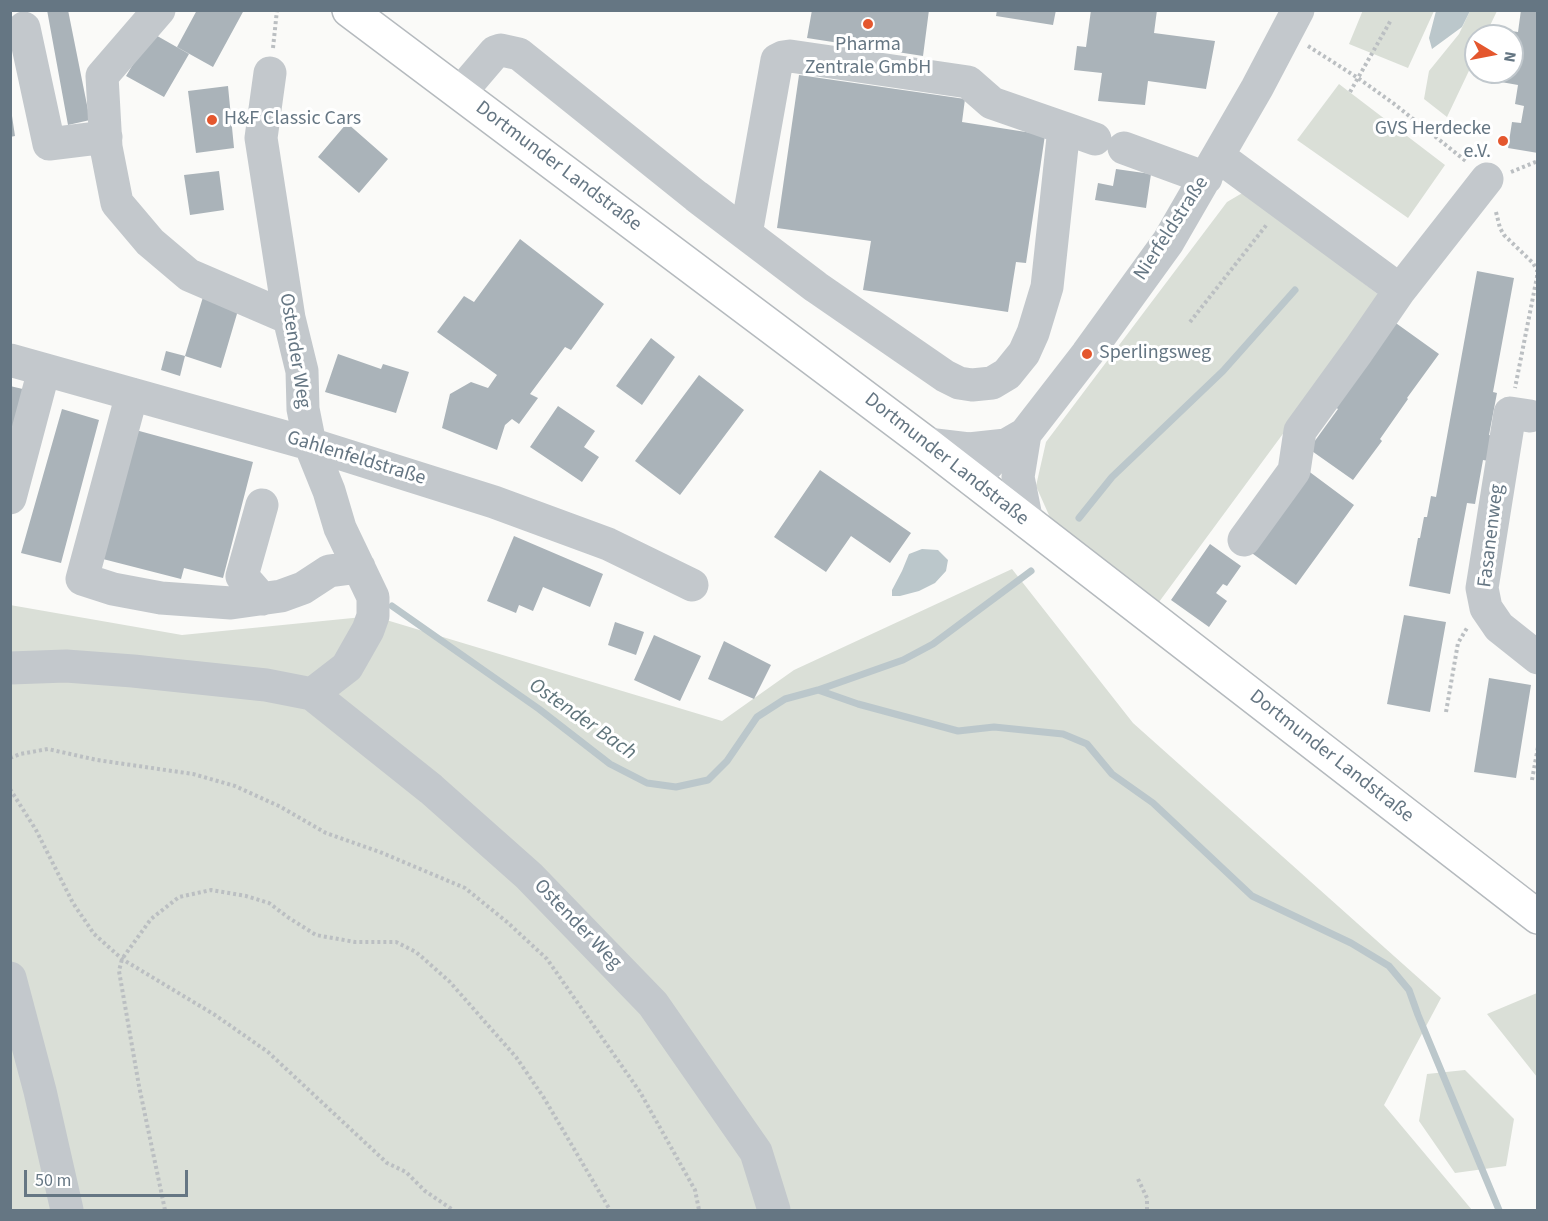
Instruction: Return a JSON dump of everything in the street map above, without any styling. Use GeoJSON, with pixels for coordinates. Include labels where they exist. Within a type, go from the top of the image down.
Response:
{"type":"FeatureCollection","features":[{"type":"Feature","properties":{"kind":"main road","name":"Dortmunder Landstraße"},"geometry":{"type":"LineString","coordinates":[[349,10],[927,444],[1538,917]]}},
{"type":"Feature","properties":{"kind":"street"},"geometry":{"type":"LineString","coordinates":[[159,10],[102,76],[106,147],[117,203],[150,242],[189,275],[289,318]]}},
{"type":"Feature","properties":{"kind":"street","name":"Nierfeldstraße"},"geometry":{"type":"LineString","coordinates":[[973,480],[1016,440],[1087,354],[1168,242],[1299,10]]}},
{"type":"Feature","properties":{"kind":"street"},"geometry":{"type":"LineString","coordinates":[[24,28],[49,144],[106,137]]}},
{"type":"Feature","properties":{"kind":"street"},"geometry":{"type":"LineString","coordinates":[[460,93],[495,52],[501,50],[519,54],[816,287],[945,376],[972,386],[992,383],[1008,374],[1024,353],[1033,333],[1047,287],[1064,128]]}},
{"type":"Feature","properties":{"kind":"street"},"geometry":{"type":"LineString","coordinates":[[746,234],[777,60],[790,56],[968,82],[992,102],[1064,128],[1110,143],[1212,167],[1284,204],[1401,290]]}},
{"type":"Feature","properties":{"kind":"street","name":"Ostender Weg"},"geometry":{"type":"LineString","coordinates":[[270,73],[261,138],[289,318],[302,371],[303,410],[310,444],[329,491],[340,528],[373,597],[373,616],[347,667],[312,694]]}},
{"type":"Feature","properties":{"kind":"street"},"geometry":{"type":"LineString","coordinates":[[1244,540],[1294,471],[1300,431],[1401,290],[1488,179]]}},
{"type":"Feature","properties":{"kind":"street","name":"Gahlenfeldstraße"},"geometry":{"type":"LineString","coordinates":[[10,360],[310,444],[494,502],[608,544],[692,585]]}},
{"type":"Feature","properties":{"kind":"street"},"geometry":{"type":"LineString","coordinates":[[10,498],[44,370]]}},
{"type":"Feature","properties":{"kind":"street"},"geometry":{"type":"LineString","coordinates":[[132,394],[82,579],[113,589],[161,598],[231,603],[281,596],[303,588],[329,571],[359,567]]}},
{"type":"Feature","properties":{"kind":"street","name":"Fasanenweg"},"geometry":{"type":"LineString","coordinates":[[1530,416],[1510,413],[1482,588],[1486,608],[1499,627],[1538,658]]}},
{"type":"Feature","properties":{"kind":"street"},"geometry":{"type":"LineString","coordinates":[[927,444],[969,449],[1016,440]]}},
{"type":"Feature","properties":{"kind":"street","name":"Nierfeldstraße"},"geometry":{"type":"LineString","coordinates":[[1016,440],[1018,477],[1027,522]]}},
{"type":"Feature","properties":{"kind":"street"},"geometry":{"type":"LineString","coordinates":[[262,505],[242,576],[262,599]]}},
{"type":"Feature","properties":{"kind":"street","name":"Ostender Weg"},"geometry":{"type":"LineString","coordinates":[[10,668],[66,666],[266,685],[312,694],[431,789],[529,876],[653,1004],[756,1152],[774,1210]]}},
{"type":"Feature","properties":{"kind":"street"},"geometry":{"type":"LineString","coordinates":[[10,978],[40,1091],[67,1210]]}},
{"type":"Feature","properties":{"kind":"path"},"geometry":{"type":"LineString","coordinates":[[270,73],[277,10]]}},
{"type":"Feature","properties":{"kind":"path"},"geometry":{"type":"LineString","coordinates":[[1350,92],[1391,20]]}},
{"type":"Feature","properties":{"kind":"path"},"geometry":{"type":"LineString","coordinates":[[1190,322],[1284,204]]}},
{"type":"Feature","properties":{"kind":"path"},"geometry":{"type":"LineString","coordinates":[[1446,712],[1458,643],[1465,630],[1486,608]]}},
{"type":"Feature","properties":{"kind":"path"},"geometry":{"type":"LineString","coordinates":[[1532,780],[1538,747]]}},
{"type":"Feature","properties":{"kind":"path"},"geometry":{"type":"LineString","coordinates":[[10,758],[48,749],[97,760],[193,774],[235,786],[281,807],[326,832],[465,888],[547,959],[640,1092],[695,1190],[699,1210]]}},
{"type":"Feature","properties":{"kind":"path"},"geometry":{"type":"LineString","coordinates":[[10,789],[36,830],[73,903],[94,934],[122,959],[215,1015],[268,1052],[387,1163],[406,1172],[425,1191],[453,1210]]}},
{"type":"Feature","properties":{"kind":"path"},"geometry":{"type":"LineString","coordinates":[[165,1210],[139,1086],[119,971],[122,959],[152,919],[179,897],[211,890],[246,896],[269,903],[316,935],[355,942],[396,942],[416,952],[449,981],[516,1057],[544,1098],[610,1210]]}},
{"type":"Feature","properties":{"kind":"path"},"geometry":{"type":"LineString","coordinates":[[1138,1179],[1147,1198],[1147,1210]]}},
{"type":"Feature","properties":{"kind":"shaded area"},"geometry":{"type":"Polygon","coordinates":[[[1363,10],[1434,11],[1408,68],[1349,44],[1363,10]]]}},
{"type":"Feature","properties":{"kind":"shaded area"},"geometry":{"type":"Polygon","coordinates":[[[1436,11],[1470,11],[1462,27],[1432,49],[1429,38],[1436,11]]]}},
{"type":"Feature","properties":{"kind":"shaded area"},"geometry":{"type":"Polygon","coordinates":[[[1470,11],[1497,11],[1491,24],[1464,24],[1464,81],[1447,117],[1424,99],[1429,71],[1459,34],[1470,11]]]}},
{"type":"Feature","properties":{"kind":"shaded area"},"geometry":{"type":"Polygon","coordinates":[[[1339,84],[1445,165],[1408,218],[1297,140],[1339,84]]]}},
{"type":"Feature","properties":{"kind":"shaded area"},"geometry":{"type":"Polygon","coordinates":[[[1244,192],[1383,298],[1159,602],[1052,522],[1036,486],[1046,442],[1227,202],[1244,192]]]}},
{"type":"Feature","properties":{"kind":"shaded area"},"geometry":{"type":"Polygon","coordinates":[[[922,549],[938,550],[948,560],[946,571],[935,583],[919,591],[892,596],[892,590],[909,554],[922,549]]]}},
{"type":"Feature","properties":{"kind":"shaded area"},"geometry":{"type":"Polygon","coordinates":[[[1012,569],[1133,723],[1441,998],[1384,1105],[1472,1210],[11,1210],[10,605],[182,635],[373,616],[722,721],[794,670],[1012,569]]]}},
{"type":"Feature","properties":{"kind":"shaded area"},"geometry":{"type":"Polygon","coordinates":[[[1537,993],[1537,1077],[1487,1014],[1537,993]]]}},
{"type":"Feature","properties":{"kind":"shaded area"},"geometry":{"type":"Polygon","coordinates":[[[1465,1070],[1514,1119],[1506,1166],[1455,1173],[1419,1121],[1427,1074],[1465,1070]]]}},
{"type":"Feature","properties":{"kind":"building"},"geometry":{"type":"Polygon","coordinates":[[[47,10],[68,10],[90,120],[68,125],[47,10]]]}},
{"type":"Feature","properties":{"kind":"building"},"geometry":{"type":"Polygon","coordinates":[[[197,10],[244,10],[213,67],[177,47],[197,10]]]}},
{"type":"Feature","properties":{"kind":"building","name":"Pharma Zentrale GmbH"},"geometry":{"type":"Polygon","coordinates":[[[812,10],[929,10],[923,56],[807,38],[812,10]]]}},
{"type":"Feature","properties":{"kind":"building"},"geometry":{"type":"Polygon","coordinates":[[[997,10],[1056,10],[1053,25],[996,16],[997,10]]]}},
{"type":"Feature","properties":{"kind":"building"},"geometry":{"type":"Polygon","coordinates":[[[1091,10],[1157,10],[1154,33],[1215,41],[1206,89],[1148,81],[1145,105],[1098,101],[1102,73],[1074,70],[1077,46],[1086,47],[1091,10]]]}},
{"type":"Feature","properties":{"kind":"building"},"geometry":{"type":"Polygon","coordinates":[[[1521,10],[1538,10],[1538,153],[1508,148],[1512,122],[1521,123],[1524,106],[1515,104],[1518,85],[1512,84],[1524,84],[1524,24],[1519,24],[1521,10]]]}},
{"type":"Feature","properties":{"kind":"building"},"geometry":{"type":"Polygon","coordinates":[[[152,33],[189,54],[164,97],[126,76],[152,33]]]}},
{"type":"Feature","properties":{"kind":"building"},"geometry":{"type":"Polygon","coordinates":[[[799,75],[965,99],[962,122],[1045,135],[1026,263],[1016,262],[1008,312],[863,290],[871,241],[777,228],[799,75]]]}},
{"type":"Feature","properties":{"kind":"building","name":"H&F Classic Cars"},"geometry":{"type":"Polygon","coordinates":[[[228,86],[234,148],[196,153],[188,91],[228,86]]]}},
{"type":"Feature","properties":{"kind":"building"},"geometry":{"type":"Polygon","coordinates":[[[12,116],[15,136],[10,137],[10,117],[12,116]]]}},
{"type":"Feature","properties":{"kind":"building"},"geometry":{"type":"Polygon","coordinates":[[[347,123],[388,159],[359,193],[318,157],[347,123]]]}},
{"type":"Feature","properties":{"kind":"building"},"geometry":{"type":"Polygon","coordinates":[[[1116,169],[1151,174],[1146,208],[1095,200],[1098,183],[1113,186],[1116,169]]]}},
{"type":"Feature","properties":{"kind":"building"},"geometry":{"type":"Polygon","coordinates":[[[219,171],[224,210],[190,215],[184,175],[219,171]]]}},
{"type":"Feature","properties":{"kind":"building"},"geometry":{"type":"Polygon","coordinates":[[[520,239],[604,304],[571,350],[565,347],[530,394],[538,398],[519,424],[512,419],[505,425],[497,450],[442,428],[450,394],[471,382],[488,388],[497,375],[437,332],[464,296],[474,302],[520,239]]]}},
{"type":"Feature","properties":{"kind":"building"},"geometry":{"type":"Polygon","coordinates":[[[1477,271],[1514,278],[1493,392],[1497,393],[1489,435],[1493,436],[1489,461],[1483,460],[1475,504],[1467,503],[1450,594],[1409,586],[1424,517],[1427,517],[1431,496],[1436,497],[1477,271]]]}},
{"type":"Feature","properties":{"kind":"building"},"geometry":{"type":"Polygon","coordinates":[[[203,297],[239,307],[221,368],[185,356],[203,297]]]}},
{"type":"Feature","properties":{"kind":"building"},"geometry":{"type":"Polygon","coordinates":[[[1393,321],[1439,354],[1380,439],[1382,441],[1353,480],[1309,449],[1338,409],[1335,407],[1393,321]]]}},
{"type":"Feature","properties":{"kind":"building"},"geometry":{"type":"Polygon","coordinates":[[[651,338],[675,357],[642,405],[616,386],[651,338]]]}},
{"type":"Feature","properties":{"kind":"building"},"geometry":{"type":"Polygon","coordinates":[[[166,351],[185,356],[180,376],[161,370],[166,351]]]}},
{"type":"Feature","properties":{"kind":"building"},"geometry":{"type":"Polygon","coordinates":[[[338,354],[381,369],[383,364],[409,372],[396,413],[325,392],[338,354]]]}},
{"type":"Feature","properties":{"kind":"building"},"geometry":{"type":"Polygon","coordinates":[[[699,375],[744,410],[680,495],[635,461],[699,375]]]}},
{"type":"Feature","properties":{"kind":"building"},"geometry":{"type":"Polygon","coordinates":[[[10,386],[27,390],[10,448],[10,386]]]}},
{"type":"Feature","properties":{"kind":"building"},"geometry":{"type":"Polygon","coordinates":[[[558,406],[595,431],[584,447],[599,457],[582,482],[530,447],[558,406]]]}},
{"type":"Feature","properties":{"kind":"building"},"geometry":{"type":"Polygon","coordinates":[[[62,409],[99,420],[61,563],[21,553],[62,409]]]}},
{"type":"Feature","properties":{"kind":"building"},"geometry":{"type":"Polygon","coordinates":[[[132,429],[253,462],[223,578],[184,568],[181,579],[99,558],[132,429]]]}},
{"type":"Feature","properties":{"kind":"building"},"geometry":{"type":"Polygon","coordinates":[[[820,470],[911,533],[890,563],[851,536],[826,572],[774,537],[820,470]]]}},
{"type":"Feature","properties":{"kind":"building"},"geometry":{"type":"Polygon","coordinates":[[[1307,470],[1354,505],[1296,585],[1249,551],[1307,470]]]}},
{"type":"Feature","properties":{"kind":"building"},"geometry":{"type":"Polygon","coordinates":[[[514,536],[603,574],[590,607],[543,587],[533,611],[519,605],[516,613],[487,601],[514,536]]]}},
{"type":"Feature","properties":{"kind":"building"},"geometry":{"type":"Polygon","coordinates":[[[1210,544],[1241,566],[1227,586],[1223,584],[1216,593],[1227,601],[1209,627],[1171,600],[1210,544]]]}},
{"type":"Feature","properties":{"kind":"building"},"geometry":{"type":"Polygon","coordinates":[[[1404,615],[1446,622],[1430,712],[1387,704],[1404,615]]]}},
{"type":"Feature","properties":{"kind":"building"},"geometry":{"type":"Polygon","coordinates":[[[615,622],[644,632],[636,655],[608,645],[615,622]]]}},
{"type":"Feature","properties":{"kind":"building"},"geometry":{"type":"Polygon","coordinates":[[[654,635],[701,656],[680,701],[634,680],[654,635]]]}},
{"type":"Feature","properties":{"kind":"building"},"geometry":{"type":"Polygon","coordinates":[[[724,641],[771,665],[754,699],[708,679],[724,641]]]}},
{"type":"Feature","properties":{"kind":"building"},"geometry":{"type":"Polygon","coordinates":[[[1489,678],[1531,685],[1516,778],[1474,772],[1489,678]]]}},
{"type":"Feature","properties":{"kind":"waterway"},"geometry":{"type":"LineString","coordinates":[[1079,518],[1112,477],[1223,371],[1295,290]]}},
{"type":"Feature","properties":{"kind":"waterway","name":"Ostender Bach"},"geometry":{"type":"LineString","coordinates":[[392,606],[539,709],[610,764],[647,783],[676,787],[708,780],[727,761],[757,717],[785,699],[818,690],[903,660],[933,644],[1031,571]]}},
{"type":"Feature","properties":{"kind":"waterway"},"geometry":{"type":"LineString","coordinates":[[818,690],[858,704],[958,731],[994,727],[1063,734],[1087,744],[1112,774],[1153,803],[1252,896],[1351,943],[1389,966],[1409,990],[1499,1210]]}},
{"type":"Feature","properties":{"kind":"place","name":"Pharma Zentrale GmbH"},"geometry":{"type":"Point","coordinates":[868,24]}},
{"type":"Feature","properties":{"kind":"place","name":"H&F Classic Cars"},"geometry":{"type":"Point","coordinates":[212,120]}},
{"type":"Feature","properties":{"kind":"place","name":"GVS Herdecke e.V."},"geometry":{"type":"Point","coordinates":[1503,141]}},
{"type":"Feature","properties":{"kind":"place","name":"Sperlingsweg"},"geometry":{"type":"Point","coordinates":[1087,354]}}]}
